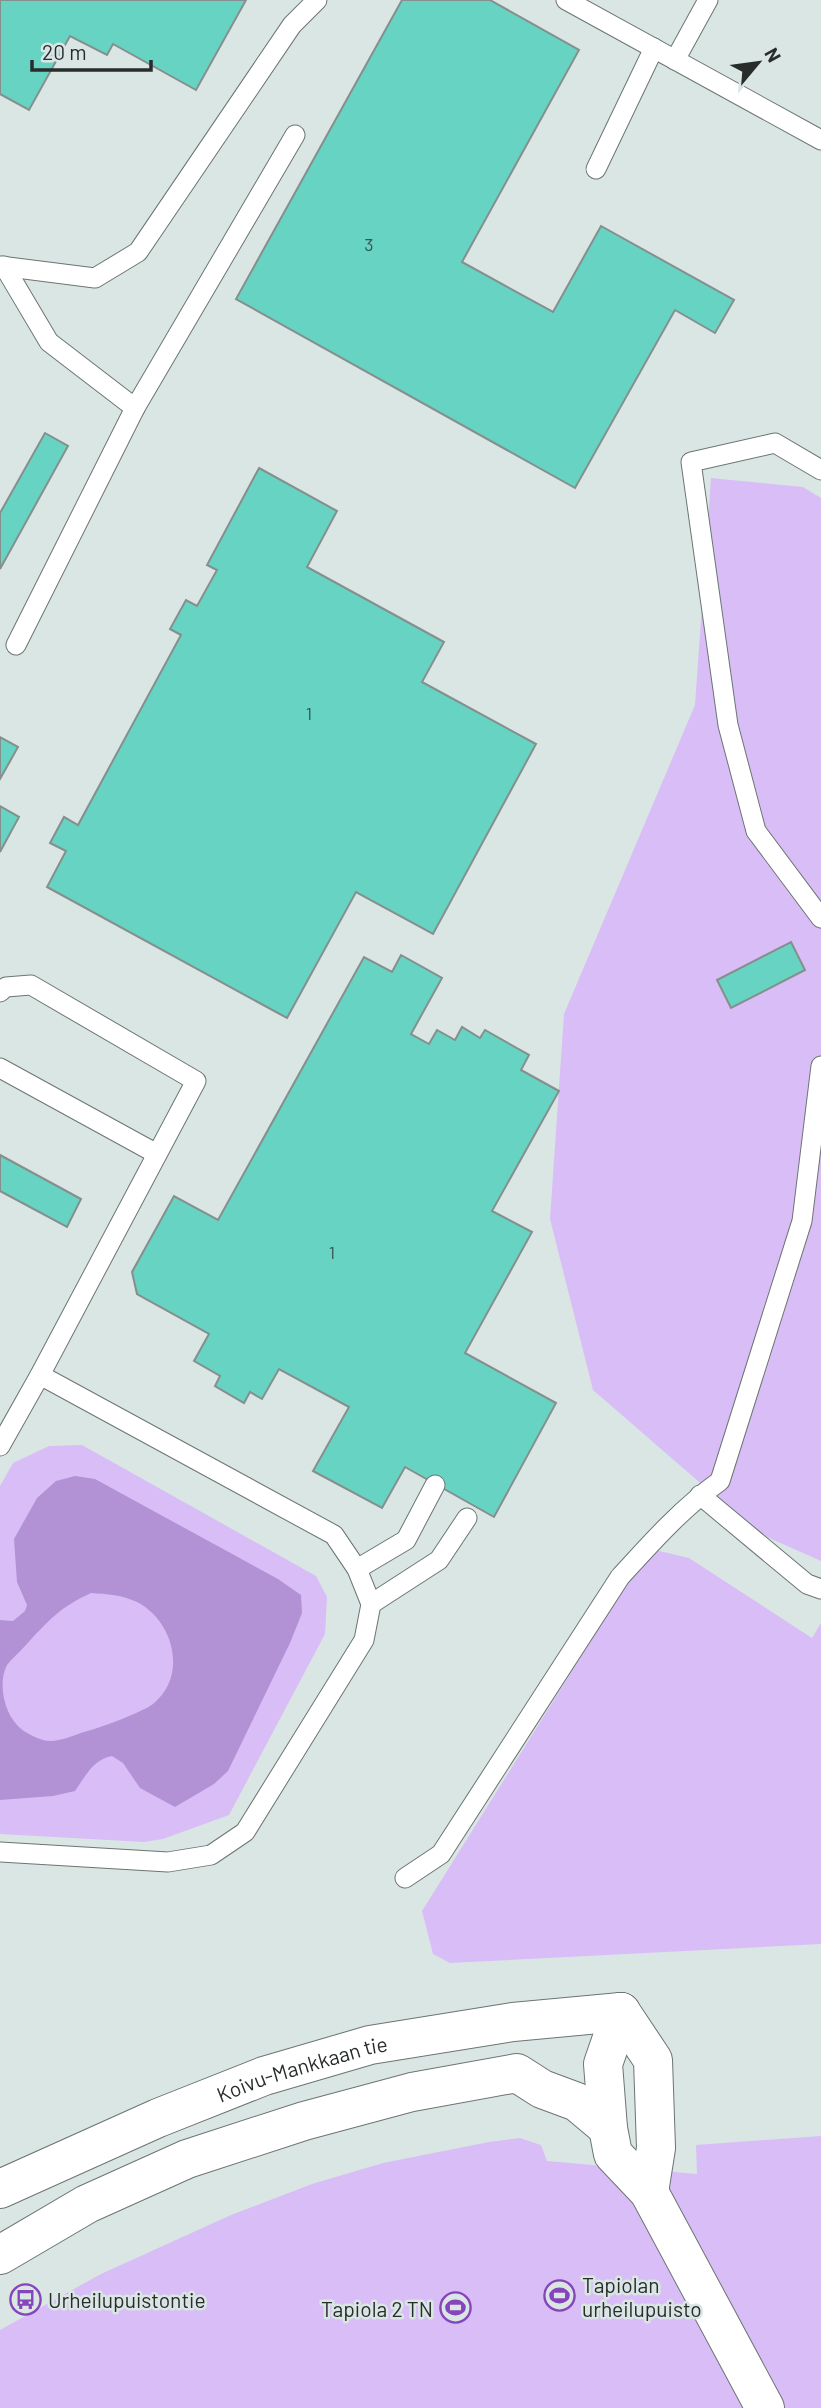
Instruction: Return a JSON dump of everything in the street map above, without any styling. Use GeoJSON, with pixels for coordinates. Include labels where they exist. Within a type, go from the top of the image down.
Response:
{"type":"FeatureCollection","features":[{"type":"Feature","properties":{"kind":"main road"},"geometry":{"type":"LineString","coordinates":[[621,2012],[603,2063],[608,2128],[613,2154],[649,2192],[765,2408]]}},
{"type":"Feature","properties":{"kind":"main road"},"geometry":{"type":"LineString","coordinates":[[621,2012],[653,2060],[656,2148],[649,2192]]}},
{"type":"Feature","properties":{"kind":"main road","name":"Koivu-Mankkaan tie"},"geometry":{"type":"LineString","coordinates":[[0,2189],[158,2118],[252,2080],[370,2045],[513,2022],[621,2012]]}},
{"type":"Feature","properties":{"kind":"main road"},"geometry":{"type":"LineString","coordinates":[[0,2255],[87,2204],[187,2159],[304,2121],[412,2092],[517,2073],[541,2089],[578,2102],[608,2128]]}},
{"type":"Feature","properties":{"kind":"lane"},"geometry":{"type":"LineString","coordinates":[[2,266],[95,278],[138,252],[292,26],[317,0]]}},
{"type":"Feature","properties":{"kind":"lane"},"geometry":{"type":"LineString","coordinates":[[566,0],[821,140]]}},
{"type":"Feature","properties":{"kind":"lane"},"geometry":{"type":"LineString","coordinates":[[675,60],[708,0]]}},
{"type":"Feature","properties":{"kind":"lane"},"geometry":{"type":"LineString","coordinates":[[596,169],[654,48]]}},
{"type":"Feature","properties":{"kind":"lane"},"geometry":{"type":"LineString","coordinates":[[16,645],[135,408],[295,135]]}},
{"type":"Feature","properties":{"kind":"lane"},"geometry":{"type":"LineString","coordinates":[[2,266],[48,342],[135,408]]}},
{"type":"Feature","properties":{"kind":"lane"},"geometry":{"type":"LineString","coordinates":[[821,470],[775,443],[691,461],[728,725],[756,831],[821,918]]}},
{"type":"Feature","properties":{"kind":"lane"},"geometry":{"type":"LineString","coordinates":[[0,992],[6,987],[31,985],[196,1081],[0,1446]]}},
{"type":"Feature","properties":{"kind":"lane"},"geometry":{"type":"LineString","coordinates":[[405,1878],[441,1854],[620,1577],[700,1495],[720,1481],[803,1221],[821,1066]]}},
{"type":"Feature","properties":{"kind":"lane"},"geometry":{"type":"LineString","coordinates":[[0,1068],[157,1154]]}},
{"type":"Feature","properties":{"kind":"lane"},"geometry":{"type":"LineString","coordinates":[[0,1853],[168,1862],[211,1855],[245,1832],[364,1640],[370,1604],[357,1569],[334,1535],[40,1375]]}},
{"type":"Feature","properties":{"kind":"lane"},"geometry":{"type":"LineString","coordinates":[[357,1569],[406,1540],[435,1485]]}},
{"type":"Feature","properties":{"kind":"lane"},"geometry":{"type":"LineString","coordinates":[[700,1495],[807,1584],[821,1589]]}},
{"type":"Feature","properties":{"kind":"lane"},"geometry":{"type":"LineString","coordinates":[[370,1604],[439,1560],[467,1518]]}},
{"type":"Feature","properties":{"kind":"shaded area"},"geometry":{"type":"Polygon","coordinates":[[[711,478],[803,487],[821,498],[821,1561],[758,1533],[593,1390],[550,1219],[564,1014],[695,705],[711,478]]]}},
{"type":"Feature","properties":{"kind":"shaded area"},"geometry":{"type":"Polygon","coordinates":[[[82,1445],[316,1576],[327,1597],[325,1634],[229,1815],[163,1839],[144,1842],[0,1834],[0,1486],[13,1463],[49,1446],[82,1445]]]}},
{"type":"Feature","properties":{"kind":"shaded area"},"geometry":{"type":"Polygon","coordinates":[[[75,1476],[95,1479],[278,1579],[301,1595],[302,1613],[290,1643],[228,1771],[214,1784],[175,1807],[140,1788],[123,1763],[112,1756],[95,1765],[75,1791],[53,1796],[0,1800],[0,1620],[13,1621],[25,1611],[27,1605],[17,1582],[14,1539],[37,1498],[56,1481],[75,1476]],[[91,1593],[63,1609],[7,1665],[3,1688],[8,1711],[18,1726],[37,1738],[48,1741],[64,1739],[140,1711],[153,1704],[164,1692],[170,1679],[173,1664],[168,1635],[150,1611],[137,1602],[120,1596],[91,1593]]]}},
{"type":"Feature","properties":{"kind":"shaded area"},"geometry":{"type":"Polygon","coordinates":[[[655,1550],[689,1558],[812,1638],[821,1623],[821,1944],[450,1963],[433,1954],[422,1911],[634,1572],[655,1550]]]}},
{"type":"Feature","properties":{"kind":"shaded area","name":"Tapiolan urheilupuisto"},"geometry":{"type":"Polygon","coordinates":[[[821,2136],[821,2408],[0,2408],[0,2330],[101,2274],[231,2215],[312,2184],[383,2163],[520,2138],[541,2145],[547,2161],[697,2174],[696,2145],[821,2136]]]}},
{"type":"Feature","properties":{"kind":"building"},"geometry":{"type":"Polygon","coordinates":[[[0,0],[246,0],[196,90],[113,44],[107,55],[70,36],[29,110],[0,94],[0,0]]]}},
{"type":"Feature","properties":{"kind":"building"},"geometry":{"type":"Polygon","coordinates":[[[402,0],[490,0],[579,50],[462,262],[553,312],[601,226],[734,300],[715,333],[675,310],[575,488],[236,299],[402,0]]]}},
{"type":"Feature","properties":{"kind":"building"},"geometry":{"type":"Polygon","coordinates":[[[45,433],[68,446],[0,569],[0,513],[45,433]]]}},
{"type":"Feature","properties":{"kind":"building"},"geometry":{"type":"Polygon","coordinates":[[[259,468],[337,511],[307,567],[444,642],[422,682],[536,744],[433,934],[356,892],[287,1018],[47,887],[66,851],[50,843],[64,817],[78,825],[181,635],[170,629],[186,600],[197,606],[217,570],[207,565],[259,468]]]}},
{"type":"Feature","properties":{"kind":"building"},"geometry":{"type":"Polygon","coordinates":[[[0,737],[18,747],[0,779],[0,737]]]}},
{"type":"Feature","properties":{"kind":"building"},"geometry":{"type":"Polygon","coordinates":[[[0,806],[19,817],[0,852],[0,806]]]}},
{"type":"Feature","properties":{"kind":"building"},"geometry":{"type":"Polygon","coordinates":[[[791,942],[805,970],[731,1008],[717,980],[791,942]]]}},
{"type":"Feature","properties":{"kind":"building"},"geometry":{"type":"Polygon","coordinates":[[[401,955],[442,978],[411,1034],[429,1044],[437,1030],[455,1040],[462,1027],[480,1038],[485,1030],[529,1055],[521,1070],[559,1091],[492,1211],[532,1232],[465,1353],[556,1403],[494,1517],[405,1467],[382,1508],[313,1471],[349,1407],[279,1369],[262,1399],[250,1392],[244,1403],[215,1386],[220,1376],[194,1361],[209,1334],[137,1294],[132,1272],[174,1196],[218,1220],[364,957],[392,972],[401,955]]]}},
{"type":"Feature","properties":{"kind":"building"},"geometry":{"type":"Polygon","coordinates":[[[0,1155],[81,1199],[67,1227],[0,1191],[0,1155]]]}},
{"type":"Feature","properties":{"kind":"place","name":"Tapiolan urheilupuisto"},"geometry":{"type":"Point","coordinates":[559,2296]}},
{"type":"Feature","properties":{"kind":"place","name":"Urheilupuistontie"},"geometry":{"type":"Point","coordinates":[25,2299]}},
{"type":"Feature","properties":{"kind":"place","name":"Tapiola 2 TN"},"geometry":{"type":"Point","coordinates":[456,2308]}}]}
